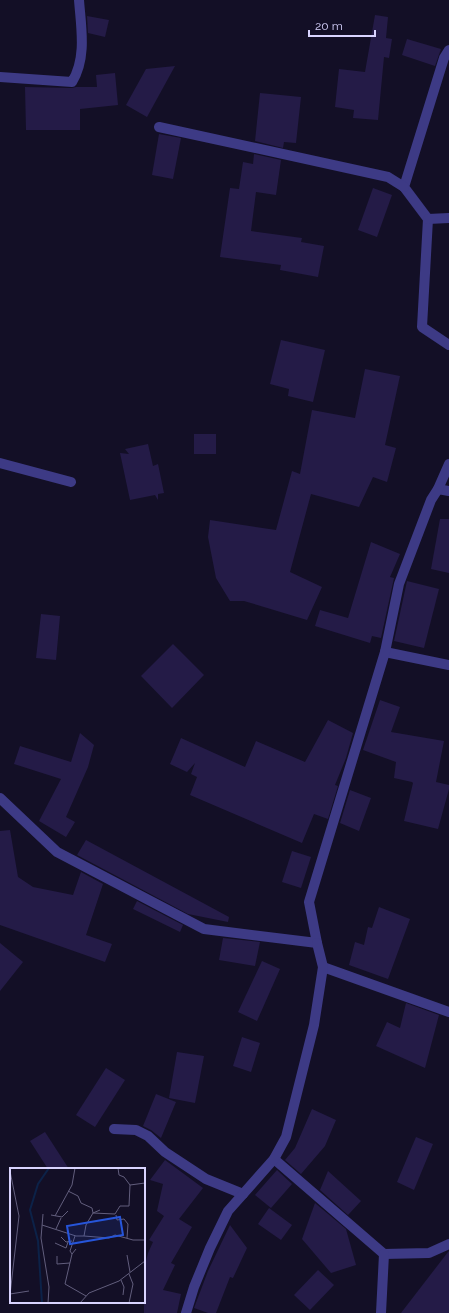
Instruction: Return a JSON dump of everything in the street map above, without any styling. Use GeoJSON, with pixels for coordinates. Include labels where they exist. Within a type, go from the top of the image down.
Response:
{"type":"FeatureCollection","features":[{"type":"Feature","properties":{"kind":"street"},"geometry":{"type":"LineString","coordinates":[[0,77],[72,82],[77,73],[82,45],[79,0]]}},
{"type":"Feature","properties":{"kind":"street"},"geometry":{"type":"LineString","coordinates":[[404,187],[444,58],[449,50]]}},
{"type":"Feature","properties":{"kind":"street"},"geometry":{"type":"LineString","coordinates":[[159,127],[233,142],[388,178],[404,187],[428,219],[422,327],[449,345]]}},
{"type":"Feature","properties":{"kind":"street"},"geometry":{"type":"LineString","coordinates":[[428,219],[449,218]]}},
{"type":"Feature","properties":{"kind":"street"},"geometry":{"type":"LineString","coordinates":[[0,463],[71,482]]}},
{"type":"Feature","properties":{"kind":"street"},"geometry":{"type":"LineString","coordinates":[[186,1313],[194,1287],[210,1248],[228,1211],[274,1159],[286,1137],[314,1026],[323,967],[309,902],[385,652],[399,584],[431,500],[438,489],[449,464]]}},
{"type":"Feature","properties":{"kind":"street"},"geometry":{"type":"LineString","coordinates":[[438,489],[449,491]]}},
{"type":"Feature","properties":{"kind":"street"},"geometry":{"type":"LineString","coordinates":[[385,652],[449,665]]}},
{"type":"Feature","properties":{"kind":"street"},"geometry":{"type":"LineString","coordinates":[[0,798],[57,852],[204,929],[317,943]]}},
{"type":"Feature","properties":{"kind":"street"},"geometry":{"type":"LineString","coordinates":[[323,967],[449,1012]]}},
{"type":"Feature","properties":{"kind":"street"},"geometry":{"type":"LineString","coordinates":[[114,1129],[136,1130],[148,1136],[164,1152],[206,1179],[243,1194]]}},
{"type":"Feature","properties":{"kind":"street"},"geometry":{"type":"LineString","coordinates":[[274,1159],[384,1254],[428,1253],[449,1244]]}},
{"type":"Feature","properties":{"kind":"street"},"geometry":{"type":"LineString","coordinates":[[381,1313],[384,1254]]}},
{"type":"Feature","properties":{"kind":"building"},"geometry":{"type":"Polygon","coordinates":[[[375,15],[388,17],[386,38],[392,39],[389,58],[384,57],[378,120],[353,118],[354,110],[335,107],[339,69],[365,72],[375,15]]]}},
{"type":"Feature","properties":{"kind":"building"},"geometry":{"type":"Polygon","coordinates":[[[87,16],[109,20],[105,37],[88,33],[87,16]]]}},
{"type":"Feature","properties":{"kind":"building"},"geometry":{"type":"Polygon","coordinates":[[[407,39],[441,49],[435,66],[402,55],[407,39]]]}},
{"type":"Feature","properties":{"kind":"building"},"geometry":{"type":"Polygon","coordinates":[[[175,66],[147,117],[126,105],[146,69],[175,66]]]}},
{"type":"Feature","properties":{"kind":"building"},"geometry":{"type":"Polygon","coordinates":[[[115,73],[118,105],[80,109],[80,130],[26,130],[25,87],[97,87],[96,75],[115,73]]]}},
{"type":"Feature","properties":{"kind":"building"},"geometry":{"type":"Polygon","coordinates":[[[260,93],[301,97],[296,143],[284,142],[283,148],[255,141],[260,93]]]}},
{"type":"Feature","properties":{"kind":"building"},"geometry":{"type":"Polygon","coordinates":[[[159,134],[181,138],[173,179],[152,175],[159,134]]]}},
{"type":"Feature","properties":{"kind":"building"},"geometry":{"type":"Polygon","coordinates":[[[254,154],[281,160],[276,195],[256,192],[251,231],[302,238],[301,242],[324,246],[318,277],[280,270],[281,265],[220,257],[230,188],[239,189],[243,162],[253,164],[254,154]]]}},
{"type":"Feature","properties":{"kind":"building"},"geometry":{"type":"Polygon","coordinates":[[[373,188],[392,195],[377,237],[358,230],[373,188]]]}},
{"type":"Feature","properties":{"kind":"building"},"geometry":{"type":"Polygon","coordinates":[[[281,340],[325,350],[313,402],[288,396],[289,389],[270,384],[281,340]]]}},
{"type":"Feature","properties":{"kind":"building"},"geometry":{"type":"Polygon","coordinates":[[[365,369],[400,376],[385,445],[396,448],[387,482],[373,477],[359,507],[311,494],[290,572],[322,587],[307,620],[244,601],[230,601],[216,578],[208,537],[210,520],[276,530],[292,471],[300,474],[312,410],[355,418],[365,369]]]}},
{"type":"Feature","properties":{"kind":"building"},"geometry":{"type":"Polygon","coordinates":[[[194,434],[216,434],[216,454],[194,454],[194,434]]]}},
{"type":"Feature","properties":{"kind":"building"},"geometry":{"type":"Polygon","coordinates":[[[148,444],[153,466],[158,464],[164,493],[158,494],[158,500],[155,495],[130,500],[120,453],[129,454],[125,449],[148,444]]]}},
{"type":"Feature","properties":{"kind":"building"},"geometry":{"type":"Polygon","coordinates":[[[440,519],[449,519],[449,573],[431,569],[440,519]]]}},
{"type":"Feature","properties":{"kind":"building"},"geometry":{"type":"Polygon","coordinates":[[[371,542],[400,554],[390,577],[394,578],[381,638],[372,636],[370,643],[315,626],[320,610],[348,618],[371,542]]]}},
{"type":"Feature","properties":{"kind":"building"},"geometry":{"type":"Polygon","coordinates":[[[407,581],[439,589],[424,648],[394,641],[407,581]]]}},
{"type":"Feature","properties":{"kind":"building"},"geometry":{"type":"Polygon","coordinates":[[[41,614],[60,616],[56,660],[36,658],[41,614]]]}},
{"type":"Feature","properties":{"kind":"building"},"geometry":{"type":"Polygon","coordinates":[[[173,644],[204,675],[172,708],[141,676],[173,644]]]}},
{"type":"Feature","properties":{"kind":"building"},"geometry":{"type":"Polygon","coordinates":[[[380,700],[400,707],[391,732],[444,741],[436,782],[449,785],[449,789],[438,829],[404,821],[413,783],[394,778],[396,762],[363,750],[380,700]]]}},
{"type":"Feature","properties":{"kind":"building"},"geometry":{"type":"Polygon","coordinates":[[[328,720],[353,733],[346,758],[335,785],[338,786],[328,819],[314,814],[302,843],[190,795],[197,777],[191,774],[195,763],[187,772],[170,764],[181,738],[245,767],[256,741],[305,762],[328,720]]]}},
{"type":"Feature","properties":{"kind":"building"},"geometry":{"type":"Polygon","coordinates":[[[80,733],[94,745],[88,767],[66,817],[75,822],[66,837],[39,821],[61,779],[14,764],[20,746],[71,762],[80,733]]]}},
{"type":"Feature","properties":{"kind":"building"},"geometry":{"type":"Polygon","coordinates":[[[350,790],[371,798],[359,831],[340,823],[350,790]]]}},
{"type":"Feature","properties":{"kind":"building"},"geometry":{"type":"Polygon","coordinates":[[[10,830],[18,877],[33,887],[73,895],[81,872],[103,884],[86,935],[112,944],[105,962],[0,925],[0,831],[10,830]]]}},
{"type":"Feature","properties":{"kind":"building"},"geometry":{"type":"Polygon","coordinates":[[[86,840],[229,917],[228,922],[188,914],[77,855],[86,840]]]}},
{"type":"Feature","properties":{"kind":"building"},"geometry":{"type":"Polygon","coordinates":[[[292,851],[311,857],[301,888],[282,882],[292,851]]]}},
{"type":"Feature","properties":{"kind":"building"},"geometry":{"type":"Polygon","coordinates":[[[137,901],[183,925],[180,932],[133,909],[137,901]]]}},
{"type":"Feature","properties":{"kind":"building"},"geometry":{"type":"Polygon","coordinates":[[[379,907],[410,919],[388,979],[349,965],[355,942],[364,945],[368,927],[372,928],[379,907]]]}},
{"type":"Feature","properties":{"kind":"building"},"geometry":{"type":"Polygon","coordinates":[[[223,938],[260,942],[255,966],[219,960],[223,938]]]}},
{"type":"Feature","properties":{"kind":"building"},"geometry":{"type":"Polygon","coordinates":[[[0,943],[23,962],[0,991],[0,943]]]}},
{"type":"Feature","properties":{"kind":"building"},"geometry":{"type":"Polygon","coordinates":[[[262,961],[280,969],[257,1021],[238,1012],[262,961]]]}},
{"type":"Feature","properties":{"kind":"building"},"geometry":{"type":"Polygon","coordinates":[[[406,1003],[439,1015],[425,1068],[376,1046],[387,1022],[400,1028],[406,1003]]]}},
{"type":"Feature","properties":{"kind":"building"},"geometry":{"type":"Polygon","coordinates":[[[242,1037],[260,1043],[251,1072],[233,1066],[242,1037]]]}},
{"type":"Feature","properties":{"kind":"building"},"geometry":{"type":"Polygon","coordinates":[[[177,1052],[204,1056],[195,1103],[169,1098],[177,1052]]]}},
{"type":"Feature","properties":{"kind":"building"},"geometry":{"type":"Polygon","coordinates":[[[106,1068],[125,1080],[95,1127],[76,1115],[106,1068]]]}},
{"type":"Feature","properties":{"kind":"building"},"geometry":{"type":"Polygon","coordinates":[[[156,1094],[176,1102],[161,1138],[143,1126],[156,1094]]]}},
{"type":"Feature","properties":{"kind":"building"},"geometry":{"type":"Polygon","coordinates":[[[312,1109],[336,1120],[325,1146],[301,1174],[285,1160],[295,1148],[312,1109]]]}},
{"type":"Feature","properties":{"kind":"building"},"geometry":{"type":"Polygon","coordinates":[[[45,1132],[68,1168],[47,1168],[30,1141],[45,1132]]]}},
{"type":"Feature","properties":{"kind":"building"},"geometry":{"type":"Polygon","coordinates":[[[416,1137],[433,1144],[414,1190],[397,1182],[416,1137]]]}},
{"type":"Feature","properties":{"kind":"building"},"geometry":{"type":"Polygon","coordinates":[[[165,1160],[203,1188],[179,1219],[192,1227],[171,1263],[175,1265],[163,1290],[181,1294],[177,1313],[144,1313],[145,1265],[153,1242],[149,1240],[164,1216],[157,1211],[163,1184],[150,1180],[165,1160]]]}},
{"type":"Feature","properties":{"kind":"building"},"geometry":{"type":"Polygon","coordinates":[[[277,1170],[292,1184],[271,1208],[255,1195],[277,1170]]]}},
{"type":"Feature","properties":{"kind":"building"},"geometry":{"type":"Polygon","coordinates":[[[328,1171],[361,1201],[348,1215],[320,1190],[328,1171]]]}},
{"type":"Feature","properties":{"kind":"building"},"geometry":{"type":"Polygon","coordinates":[[[315,1203],[346,1229],[356,1265],[331,1273],[302,1239],[315,1203]]]}},
{"type":"Feature","properties":{"kind":"building"},"geometry":{"type":"Polygon","coordinates":[[[269,1208],[292,1225],[281,1240],[258,1224],[269,1208]]]}},
{"type":"Feature","properties":{"kind":"building"},"geometry":{"type":"Polygon","coordinates":[[[230,1225],[247,1248],[233,1278],[230,1277],[216,1313],[208,1313],[194,1308],[208,1271],[230,1225]]]}},
{"type":"Feature","properties":{"kind":"building"},"geometry":{"type":"Polygon","coordinates":[[[449,1251],[449,1313],[401,1313],[448,1252],[449,1251]]]}},
{"type":"Feature","properties":{"kind":"building"},"geometry":{"type":"Polygon","coordinates":[[[318,1270],[334,1285],[310,1310],[294,1295],[318,1270]]]}}]}
